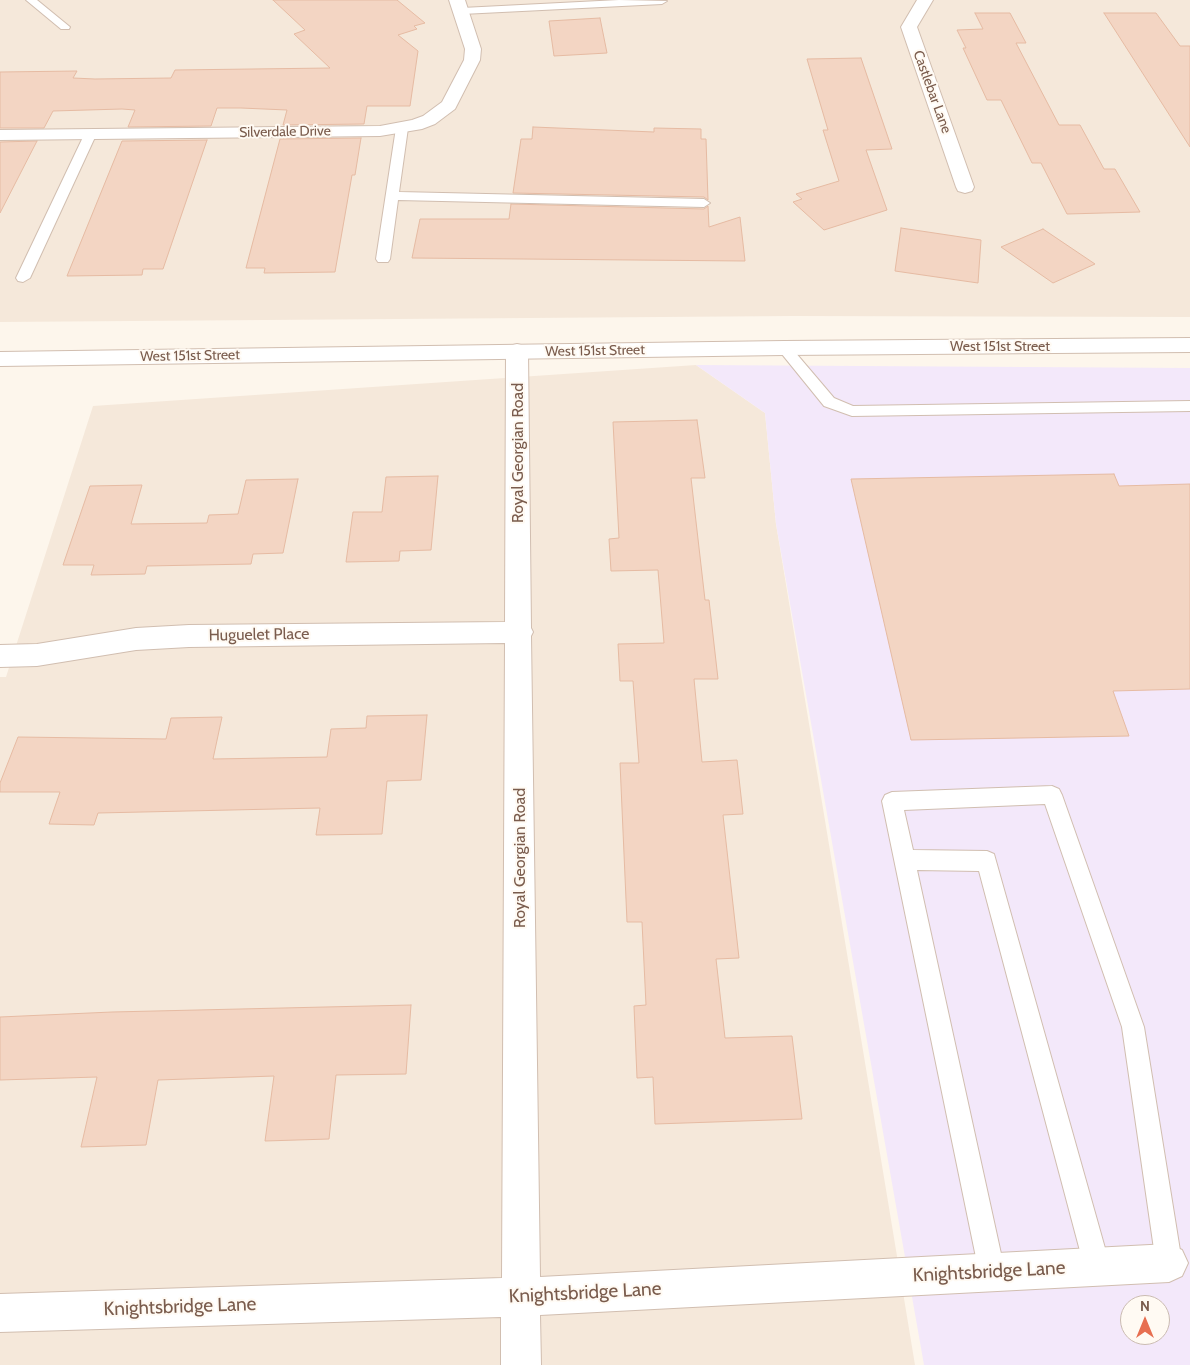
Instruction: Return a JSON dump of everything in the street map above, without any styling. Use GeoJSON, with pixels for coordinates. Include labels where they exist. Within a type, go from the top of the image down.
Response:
{"type":"FeatureCollection","features":[{"type":"Feature","properties":{"kind":"street","name":"Castlebar Lane"},"geometry":{"type":"LineString","coordinates":[[925,0],[909,27],[965,187]]}},
{"type":"Feature","properties":{"kind":"street","name":"Silverdale Drive"},"geometry":{"type":"LineString","coordinates":[[0,135],[380,130],[402,128],[429,120],[440,114],[449,105],[467,72],[472,60],[473,49],[459,6]]}},
{"type":"Feature","properties":{"kind":"street","name":"West 151st Street"},"geometry":{"type":"LineString","coordinates":[[0,359],[784,348],[1190,345]]}},
{"type":"Feature","properties":{"kind":"street","name":"Royal Georgian Road"},"geometry":{"type":"LineString","coordinates":[[517,352],[520,632],[521,1365]]}},
{"type":"Feature","properties":{"kind":"street","name":"Huguelet Place"},"geometry":{"type":"LineString","coordinates":[[0,656],[37,655],[136,639],[189,636],[520,632]]}},
{"type":"Feature","properties":{"kind":"street","name":"Knightsbridge Lane"},"geometry":{"type":"LineString","coordinates":[[0,1313],[522,1297],[1169,1263]]}},
{"type":"Feature","properties":{"kind":"lane"},"geometry":{"type":"LineString","coordinates":[[31,0],[65,27]]}},
{"type":"Feature","properties":{"kind":"lane"},"geometry":{"type":"LineString","coordinates":[[459,6],[662,1]]}},
{"type":"Feature","properties":{"kind":"lane"},"geometry":{"type":"LineString","coordinates":[[383,259],[402,128]]}},
{"type":"Feature","properties":{"kind":"lane"},"geometry":{"type":"LineString","coordinates":[[23,278],[90,135]]}},
{"type":"Feature","properties":{"kind":"lane"},"geometry":{"type":"LineString","coordinates":[[392,196],[704,203]]}},
{"type":"Feature","properties":{"kind":"lane"},"geometry":{"type":"LineString","coordinates":[[784,348],[828,402],[852,411],[1190,406]]}},
{"type":"Feature","properties":{"kind":"lane"},"geometry":{"type":"LineString","coordinates":[[992,1272],[892,801],[1052,795],[1132,1026],[1169,1263]]}},
{"type":"Feature","properties":{"kind":"lane"},"geometry":{"type":"LineString","coordinates":[[904,860],[987,861],[1097,1266]]}},
{"type":"Feature","properties":{"kind":"shaded area"},"geometry":{"type":"Polygon","coordinates":[[[0,0],[1190,0],[1190,317],[793,316],[0,322],[0,0]]]}},
{"type":"Feature","properties":{"kind":"shaded area"},"geometry":{"type":"Polygon","coordinates":[[[696,365],[765,413],[776,524],[915,1365],[0,1365],[0,677],[6,677],[93,406],[696,365]]]}},
{"type":"Feature","properties":{"kind":"shaded area"},"geometry":{"type":"Polygon","coordinates":[[[696,365],[1190,368],[1190,1365],[924,1365],[776,524],[765,413],[696,365]]]}},
{"type":"Feature","properties":{"kind":"building"},"geometry":{"type":"Polygon","coordinates":[[[273,0],[397,0],[425,23],[414,26],[417,29],[398,35],[418,51],[410,106],[367,106],[364,124],[283,125],[287,110],[217,108],[211,126],[128,127],[135,110],[122,109],[53,111],[44,128],[0,128],[0,72],[77,71],[73,78],[95,79],[171,78],[175,70],[330,68],[294,34],[305,30],[273,0]]]}},
{"type":"Feature","properties":{"kind":"building"},"geometry":{"type":"Polygon","coordinates":[[[975,13],[1010,13],[1026,43],[1016,43],[1059,125],[1080,125],[1104,169],[1115,169],[1140,212],[1067,214],[1041,163],[1032,163],[1001,100],[987,100],[963,48],[966,48],[957,30],[983,29],[975,13]]]}},
{"type":"Feature","properties":{"kind":"building"},"geometry":{"type":"Polygon","coordinates":[[[1104,13],[1156,13],[1180,46],[1190,46],[1190,147],[1104,13]]]}},
{"type":"Feature","properties":{"kind":"building"},"geometry":{"type":"Polygon","coordinates":[[[600,18],[607,53],[554,56],[549,21],[600,18]]]}},
{"type":"Feature","properties":{"kind":"building"},"geometry":{"type":"Polygon","coordinates":[[[861,58],[892,149],[866,150],[887,210],[824,230],[793,202],[802,199],[796,194],[839,181],[823,130],[828,130],[807,59],[861,58]]]}},
{"type":"Feature","properties":{"kind":"building"},"geometry":{"type":"Polygon","coordinates":[[[533,127],[654,132],[654,128],[701,129],[701,139],[706,139],[708,200],[704,197],[513,193],[521,139],[532,139],[533,127]]]}},
{"type":"Feature","properties":{"kind":"building"},"geometry":{"type":"Polygon","coordinates":[[[361,138],[355,175],[352,175],[335,272],[264,273],[265,268],[246,268],[280,139],[361,138]]]}},
{"type":"Feature","properties":{"kind":"building"},"geometry":{"type":"Polygon","coordinates":[[[207,140],[163,269],[143,269],[142,275],[67,276],[122,141],[207,140]]]}},
{"type":"Feature","properties":{"kind":"building"},"geometry":{"type":"Polygon","coordinates":[[[37,141],[0,213],[0,142],[37,141]]]}},
{"type":"Feature","properties":{"kind":"building"},"geometry":{"type":"Polygon","coordinates":[[[511,204],[704,209],[708,206],[709,227],[740,217],[745,261],[412,258],[420,219],[509,219],[511,204]]]}},
{"type":"Feature","properties":{"kind":"building"},"geometry":{"type":"Polygon","coordinates":[[[901,228],[981,240],[978,283],[895,271],[901,228]]]}},
{"type":"Feature","properties":{"kind":"building"},"geometry":{"type":"Polygon","coordinates":[[[1043,229],[1095,264],[1053,283],[1001,247],[1043,229]]]}},
{"type":"Feature","properties":{"kind":"building"},"geometry":{"type":"Polygon","coordinates":[[[697,420],[705,478],[691,478],[705,600],[709,600],[718,679],[694,679],[702,762],[737,760],[743,814],[723,815],[739,958],[716,959],[725,1038],[792,1036],[802,1119],[655,1124],[653,1077],[637,1078],[634,1006],[646,1005],[642,922],[627,922],[620,763],[639,763],[633,681],[620,681],[618,644],[664,643],[658,570],[611,571],[609,539],[619,538],[613,422],[697,420]]]}},
{"type":"Feature","properties":{"kind":"building"},"geometry":{"type":"Polygon","coordinates":[[[1114,474],[1119,486],[1190,484],[1190,689],[1113,691],[1129,736],[911,740],[851,479],[1114,474]]]}},
{"type":"Feature","properties":{"kind":"building"},"geometry":{"type":"Polygon","coordinates":[[[438,476],[431,550],[400,551],[399,561],[346,562],[353,512],[382,512],[386,477],[438,476]]]}},
{"type":"Feature","properties":{"kind":"building"},"geometry":{"type":"Polygon","coordinates":[[[298,479],[283,553],[253,554],[251,564],[147,566],[145,574],[91,575],[94,565],[63,565],[90,486],[142,485],[131,524],[207,523],[209,515],[238,514],[246,480],[298,479]]]}},
{"type":"Feature","properties":{"kind":"building"},"geometry":{"type":"Polygon","coordinates":[[[427,715],[421,780],[387,781],[382,834],[316,835],[320,808],[98,813],[94,825],[49,824],[60,792],[0,792],[0,783],[18,737],[166,739],[171,718],[222,717],[213,759],[327,757],[331,729],[366,728],[367,716],[427,715]]]}},
{"type":"Feature","properties":{"kind":"building"},"geometry":{"type":"Polygon","coordinates":[[[411,1005],[406,1074],[336,1075],[329,1139],[265,1141],[274,1076],[158,1080],[146,1145],[81,1147],[97,1077],[0,1080],[0,1017],[112,1012],[411,1005]]]}}]}
